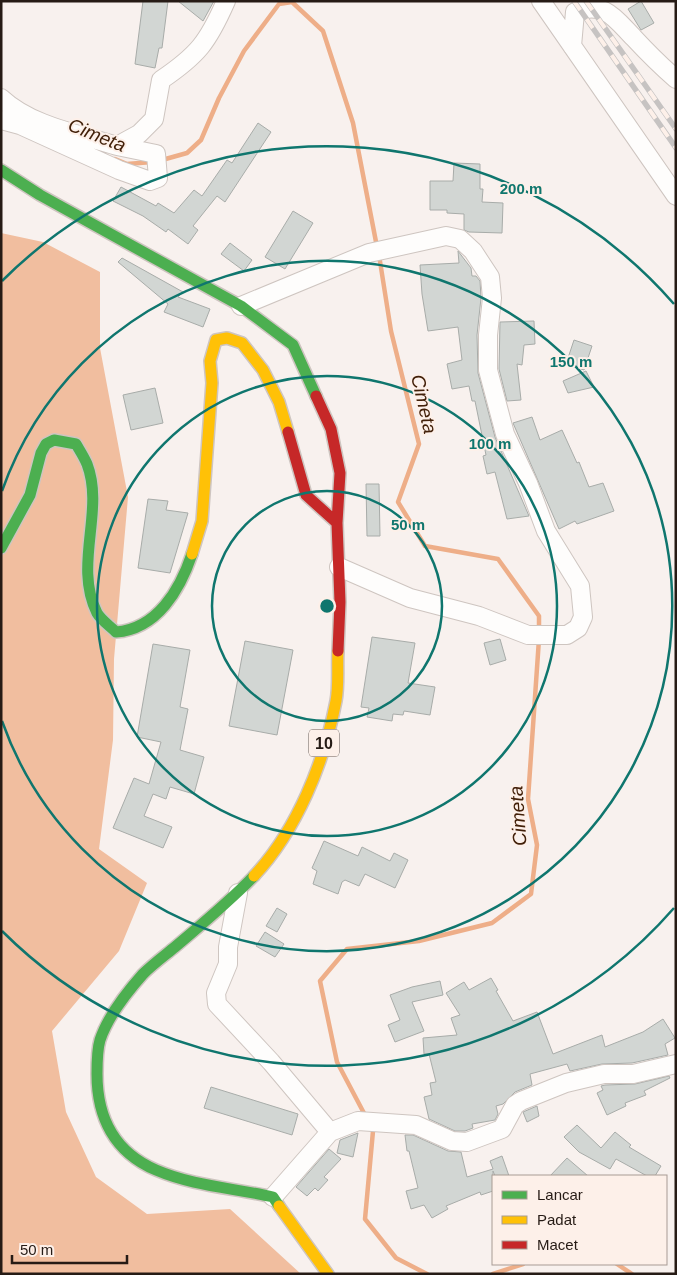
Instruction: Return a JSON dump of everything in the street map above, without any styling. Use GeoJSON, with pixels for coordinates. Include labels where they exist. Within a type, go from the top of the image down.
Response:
{"type":"FeatureCollection","features":[{"type":"Feature","properties":{"kind":"main road","name":"10"},"geometry":{"type":"LineString","coordinates":[[1,170],[40,195],[241,306],[293,345],[331,429],[340,473],[337,524],[339,567],[336,700],[311,789],[272,856],[238,893],[144,973],[121,1001],[100,1040],[97,1062],[97,1096],[107,1128],[130,1155],[155,1170],[202,1185],[234,1188],[273,1198]]}},
{"type":"Feature","properties":{"kind":"main road"},"geometry":{"type":"LineString","coordinates":[[1,548],[30,494],[40,453],[46,444],[54,440],[76,444],[85,455],[89,469],[91,506],[87,557],[89,595],[99,619],[116,632],[130,631],[150,621],[171,598],[185,575],[202,521],[212,383],[208,367],[211,349],[216,340],[227,338],[242,343],[263,370],[279,402],[306,495],[337,524]]}},
{"type":"Feature","properties":{"kind":"main road"},"geometry":{"type":"LineString","coordinates":[[273,1198],[328,1274]]}},
{"type":"Feature","properties":{"kind":"street"},"geometry":{"type":"LineString","coordinates":[[117,146],[139,134],[154,119],[161,80],[190,58],[208,39],[226,1]]}},
{"type":"Feature","properties":{"kind":"street"},"geometry":{"type":"LineString","coordinates":[[541,1],[676,196]]}},
{"type":"Feature","properties":{"kind":"street"},"geometry":{"type":"LineString","coordinates":[[572,46],[575,12],[585,6],[595,5],[616,15],[631,36],[676,80]]}},
{"type":"Feature","properties":{"kind":"street"},"geometry":{"type":"LineString","coordinates":[[1,98],[40,122],[158,161],[158,178],[150,181],[118,170],[20,125],[1,120]]}},
{"type":"Feature","properties":{"kind":"street"},"geometry":{"type":"LineString","coordinates":[[241,306],[369,254],[395,246],[446,236],[460,240],[472,251],[490,277],[492,298],[488,335],[488,370],[505,434],[528,483],[546,531],[580,586],[583,617],[578,628],[567,635],[528,635],[479,616],[410,598],[339,567]]}},
{"type":"Feature","properties":{"kind":"street"},"geometry":{"type":"LineString","coordinates":[[238,893],[228,947],[228,964],[216,993],[217,1004],[271,1062],[330,1132]]}},
{"type":"Feature","properties":{"kind":"street"},"geometry":{"type":"LineString","coordinates":[[273,1198],[330,1132],[358,1122],[388,1122],[416,1125],[452,1141],[467,1142],[502,1129],[515,1105],[521,1101],[566,1082],[604,1074],[633,1074],[676,1064]]}},
{"type":"Feature","properties":{"kind":"shaded area"},"geometry":{"type":"Polygon","coordinates":[[[1,233],[43,242],[100,272],[100,348],[128,497],[114,659],[113,740],[99,849],[147,883],[119,951],[52,1031],[66,1112],[96,1177],[147,1214],[230,1209],[301,1274],[1,1274],[1,233]]]}},
{"type":"Feature","properties":{"kind":"building"},"geometry":{"type":"Polygon","coordinates":[[[143,1],[168,1],[162,48],[159,48],[155,68],[135,64],[143,1]]]}},
{"type":"Feature","properties":{"kind":"building"},"geometry":{"type":"Polygon","coordinates":[[[178,1],[214,1],[203,21],[178,1]]]}},
{"type":"Feature","properties":{"kind":"building"},"geometry":{"type":"Polygon","coordinates":[[[641,1],[654,23],[641,30],[628,9],[641,1]]]}},
{"type":"Feature","properties":{"kind":"building"},"geometry":{"type":"Polygon","coordinates":[[[258,123],[271,132],[225,202],[217,196],[193,226],[198,230],[188,244],[168,229],[166,232],[143,216],[113,201],[121,187],[156,206],[158,203],[174,213],[194,190],[202,196],[227,160],[232,163],[258,123]]]}},
{"type":"Feature","properties":{"kind":"building"},"geometry":{"type":"Polygon","coordinates":[[[454,163],[480,164],[480,189],[483,189],[482,202],[503,203],[502,233],[469,232],[464,230],[464,214],[447,213],[447,210],[430,210],[430,181],[453,181],[454,163]]]}},
{"type":"Feature","properties":{"kind":"building"},"geometry":{"type":"Polygon","coordinates":[[[293,211],[313,223],[285,269],[265,257],[293,211]]]}},
{"type":"Feature","properties":{"kind":"building"},"geometry":{"type":"Polygon","coordinates":[[[230,243],[252,260],[244,271],[221,254],[230,243]]]}},
{"type":"Feature","properties":{"kind":"building"},"geometry":{"type":"Polygon","coordinates":[[[458,251],[471,268],[472,276],[476,276],[480,281],[481,298],[477,335],[478,373],[495,437],[529,516],[507,519],[495,472],[487,474],[483,456],[486,455],[475,401],[472,401],[469,386],[452,389],[447,364],[462,360],[458,327],[428,331],[422,294],[420,265],[459,263],[458,251]]]}},
{"type":"Feature","properties":{"kind":"building"},"geometry":{"type":"Polygon","coordinates":[[[122,258],[183,292],[178,297],[210,309],[203,327],[164,312],[168,304],[118,262],[122,258]]]}},
{"type":"Feature","properties":{"kind":"building"},"geometry":{"type":"Polygon","coordinates":[[[534,321],[535,344],[524,345],[522,365],[517,364],[521,400],[507,401],[499,369],[500,322],[534,321]]]}},
{"type":"Feature","properties":{"kind":"building"},"geometry":{"type":"Polygon","coordinates":[[[574,340],[592,346],[584,370],[566,364],[574,340]]]}},
{"type":"Feature","properties":{"kind":"building"},"geometry":{"type":"Polygon","coordinates":[[[586,371],[594,387],[568,393],[563,381],[586,371]]]}},
{"type":"Feature","properties":{"kind":"building"},"geometry":{"type":"Polygon","coordinates":[[[155,388],[163,423],[131,430],[123,395],[155,388]]]}},
{"type":"Feature","properties":{"kind":"building"},"geometry":{"type":"Polygon","coordinates":[[[532,417],[540,440],[562,430],[577,463],[579,462],[589,487],[603,483],[614,511],[577,524],[575,521],[559,529],[513,423],[532,417]]]}},
{"type":"Feature","properties":{"kind":"building"},"geometry":{"type":"Polygon","coordinates":[[[366,484],[379,484],[380,536],[367,536],[366,484]]]}},
{"type":"Feature","properties":{"kind":"building"},"geometry":{"type":"Polygon","coordinates":[[[148,499],[168,501],[166,510],[188,513],[170,573],[138,568],[148,499]]]}},
{"type":"Feature","properties":{"kind":"building"},"geometry":{"type":"Polygon","coordinates":[[[372,637],[415,643],[408,683],[435,687],[430,715],[404,711],[403,715],[393,714],[392,721],[367,717],[369,708],[361,707],[372,637]]]}},
{"type":"Feature","properties":{"kind":"building"},"geometry":{"type":"Polygon","coordinates":[[[500,639],[506,660],[490,665],[484,643],[500,639]]]}},
{"type":"Feature","properties":{"kind":"building"},"geometry":{"type":"Polygon","coordinates":[[[245,641],[293,650],[277,735],[229,726],[245,641]]]}},
{"type":"Feature","properties":{"kind":"building"},"geometry":{"type":"Polygon","coordinates":[[[153,644],[190,650],[180,707],[188,709],[180,750],[204,757],[194,794],[170,787],[166,799],[153,794],[144,816],[172,827],[163,848],[113,828],[134,778],[149,784],[161,742],[137,737],[153,644]]]}},
{"type":"Feature","properties":{"kind":"building"},"geometry":{"type":"Polygon","coordinates":[[[324,841],[358,856],[362,847],[390,861],[394,853],[408,860],[395,888],[365,874],[359,886],[345,880],[342,882],[338,894],[313,884],[317,871],[312,868],[324,841]]]}},
{"type":"Feature","properties":{"kind":"building"},"geometry":{"type":"Polygon","coordinates":[[[277,908],[287,914],[277,932],[266,926],[277,908]]]}},
{"type":"Feature","properties":{"kind":"building"},"geometry":{"type":"Polygon","coordinates":[[[265,932],[284,944],[275,957],[256,946],[265,932]]]}},
{"type":"Feature","properties":{"kind":"building"},"geometry":{"type":"Polygon","coordinates":[[[491,978],[513,1021],[537,1012],[553,1054],[602,1035],[605,1047],[643,1032],[663,1019],[675,1038],[665,1044],[668,1055],[632,1063],[602,1064],[570,1071],[567,1064],[530,1074],[532,1085],[515,1092],[503,1104],[496,1106],[498,1114],[495,1120],[472,1124],[473,1128],[465,1131],[455,1131],[429,1119],[424,1097],[432,1095],[430,1083],[436,1082],[429,1054],[424,1054],[423,1038],[457,1035],[451,1018],[460,1015],[446,993],[464,982],[469,990],[491,978]]]}},
{"type":"Feature","properties":{"kind":"building"},"geometry":{"type":"Polygon","coordinates":[[[440,981],[443,995],[412,1002],[424,1031],[395,1042],[388,1025],[400,1020],[390,995],[412,987],[440,981]]]}},
{"type":"Feature","properties":{"kind":"building"},"geometry":{"type":"Polygon","coordinates":[[[669,1076],[670,1078],[644,1091],[646,1095],[625,1103],[626,1106],[607,1115],[597,1093],[603,1090],[601,1086],[605,1085],[635,1084],[669,1076]]]}},
{"type":"Feature","properties":{"kind":"building"},"geometry":{"type":"Polygon","coordinates":[[[211,1087],[298,1114],[292,1135],[204,1108],[211,1087]]]}},
{"type":"Feature","properties":{"kind":"building"},"geometry":{"type":"Polygon","coordinates":[[[537,1106],[539,1116],[527,1122],[523,1112],[537,1106]]]}},
{"type":"Feature","properties":{"kind":"building"},"geometry":{"type":"Polygon","coordinates":[[[577,1125],[601,1148],[615,1132],[631,1145],[629,1147],[661,1166],[656,1175],[645,1175],[616,1159],[610,1169],[579,1152],[564,1137],[577,1125]]]}},
{"type":"Feature","properties":{"kind":"building"},"geometry":{"type":"Polygon","coordinates":[[[358,1133],[353,1157],[337,1153],[340,1140],[358,1133]]]}},
{"type":"Feature","properties":{"kind":"building"},"geometry":{"type":"Polygon","coordinates":[[[405,1135],[413,1135],[448,1151],[461,1152],[467,1177],[493,1169],[490,1161],[502,1156],[509,1175],[495,1175],[493,1171],[492,1191],[481,1195],[480,1192],[446,1206],[448,1209],[432,1218],[424,1205],[411,1209],[406,1191],[418,1188],[409,1151],[407,1151],[405,1135]]]}},
{"type":"Feature","properties":{"kind":"building"},"geometry":{"type":"Polygon","coordinates":[[[329,1149],[341,1159],[324,1177],[328,1180],[318,1191],[315,1188],[307,1196],[296,1187],[329,1149]]]}},
{"type":"Feature","properties":{"kind":"building"},"geometry":{"type":"Polygon","coordinates":[[[567,1158],[587,1175],[551,1175],[567,1158]]]}},
{"type":"Feature","properties":{"kind":"waterway","name":"Cimeta"},"geometry":{"type":"LineString","coordinates":[[162,160],[187,153],[201,140],[219,98],[244,51],[279,4],[292,2],[323,31],[353,123],[377,247]]}},
{"type":"Feature","properties":{"kind":"waterway","name":"Cimeta"},"geometry":{"type":"LineString","coordinates":[[115,159],[127,164],[152,162]]}},
{"type":"Feature","properties":{"kind":"waterway","name":"Cimeta"},"geometry":{"type":"LineString","coordinates":[[379,255],[391,331],[419,444],[398,502],[425,546],[498,559],[539,616],[539,632]]}},
{"type":"Feature","properties":{"kind":"waterway","name":"Cimeta"},"geometry":{"type":"LineString","coordinates":[[366,1117],[337,1062],[320,981],[347,949],[419,941],[492,923],[531,894],[537,845],[528,799],[539,639]]}},
{"type":"Feature","properties":{"kind":"waterway","name":"Cimeta"},"geometry":{"type":"LineString","coordinates":[[371,1126],[373,1131],[365,1219],[396,1258],[427,1274]]}},
{"type":"Feature","properties":{"kind":"waterway","name":"Cimeta"},"geometry":{"type":"LineString","coordinates":[[493,1274],[520,1265]]}},
{"type":"Feature","properties":{"kind":"waterway","name":"Cimeta"},"geometry":{"type":"LineString","coordinates":[[618,1265],[632,1274]]}},
{"type":"Feature","properties":{"kind":"railway"},"geometry":{"type":"LineString","coordinates":[[574,1],[676,148]]}},
{"type":"Feature","properties":{"kind":"railway"},"geometry":{"type":"LineString","coordinates":[[586,1],[676,129]]}},
{"type":"Feature","properties":{"kind":"traffic: fast"},"geometry":{"type":"LineString","coordinates":[[1,170],[40,195],[241,306],[293,345],[316,396]]}},
{"type":"Feature","properties":{"kind":"traffic: fast"},"geometry":{"type":"LineString","coordinates":[[1,548],[30,495],[41,453],[46,444],[54,440],[76,444],[87,464],[92,482],[93,500],[88,557],[90,595],[99,616],[116,632],[143,624],[165,605],[181,581],[192,554]]}},
{"type":"Feature","properties":{"kind":"traffic: fast"},"geometry":{"type":"LineString","coordinates":[[254,876],[215,913],[147,970],[124,996],[103,1031],[100,1040],[97,1061],[98,1090],[100,1105],[111,1131],[119,1143],[141,1162],[156,1170],[184,1180],[273,1197],[279,1206]]}},
{"type":"Feature","properties":{"kind":"traffic: slow"},"geometry":{"type":"LineString","coordinates":[[192,554],[202,521],[212,383],[210,361],[216,340],[227,338],[242,343],[263,370],[279,402],[288,432]]}},
{"type":"Feature","properties":{"kind":"traffic: slow"},"geometry":{"type":"LineString","coordinates":[[254,876],[269,858],[296,817],[316,771],[331,724],[336,701],[338,651]]}},
{"type":"Feature","properties":{"kind":"traffic: slow"},"geometry":{"type":"LineString","coordinates":[[279,1206],[328,1274]]}},
{"type":"Feature","properties":{"kind":"traffic: jam"},"geometry":{"type":"LineString","coordinates":[[316,396],[331,429],[340,473],[337,523],[340,602],[338,651]]}},
{"type":"Feature","properties":{"kind":"traffic: jam"},"geometry":{"type":"LineString","coordinates":[[288,432],[306,495],[337,523]]}}]}
